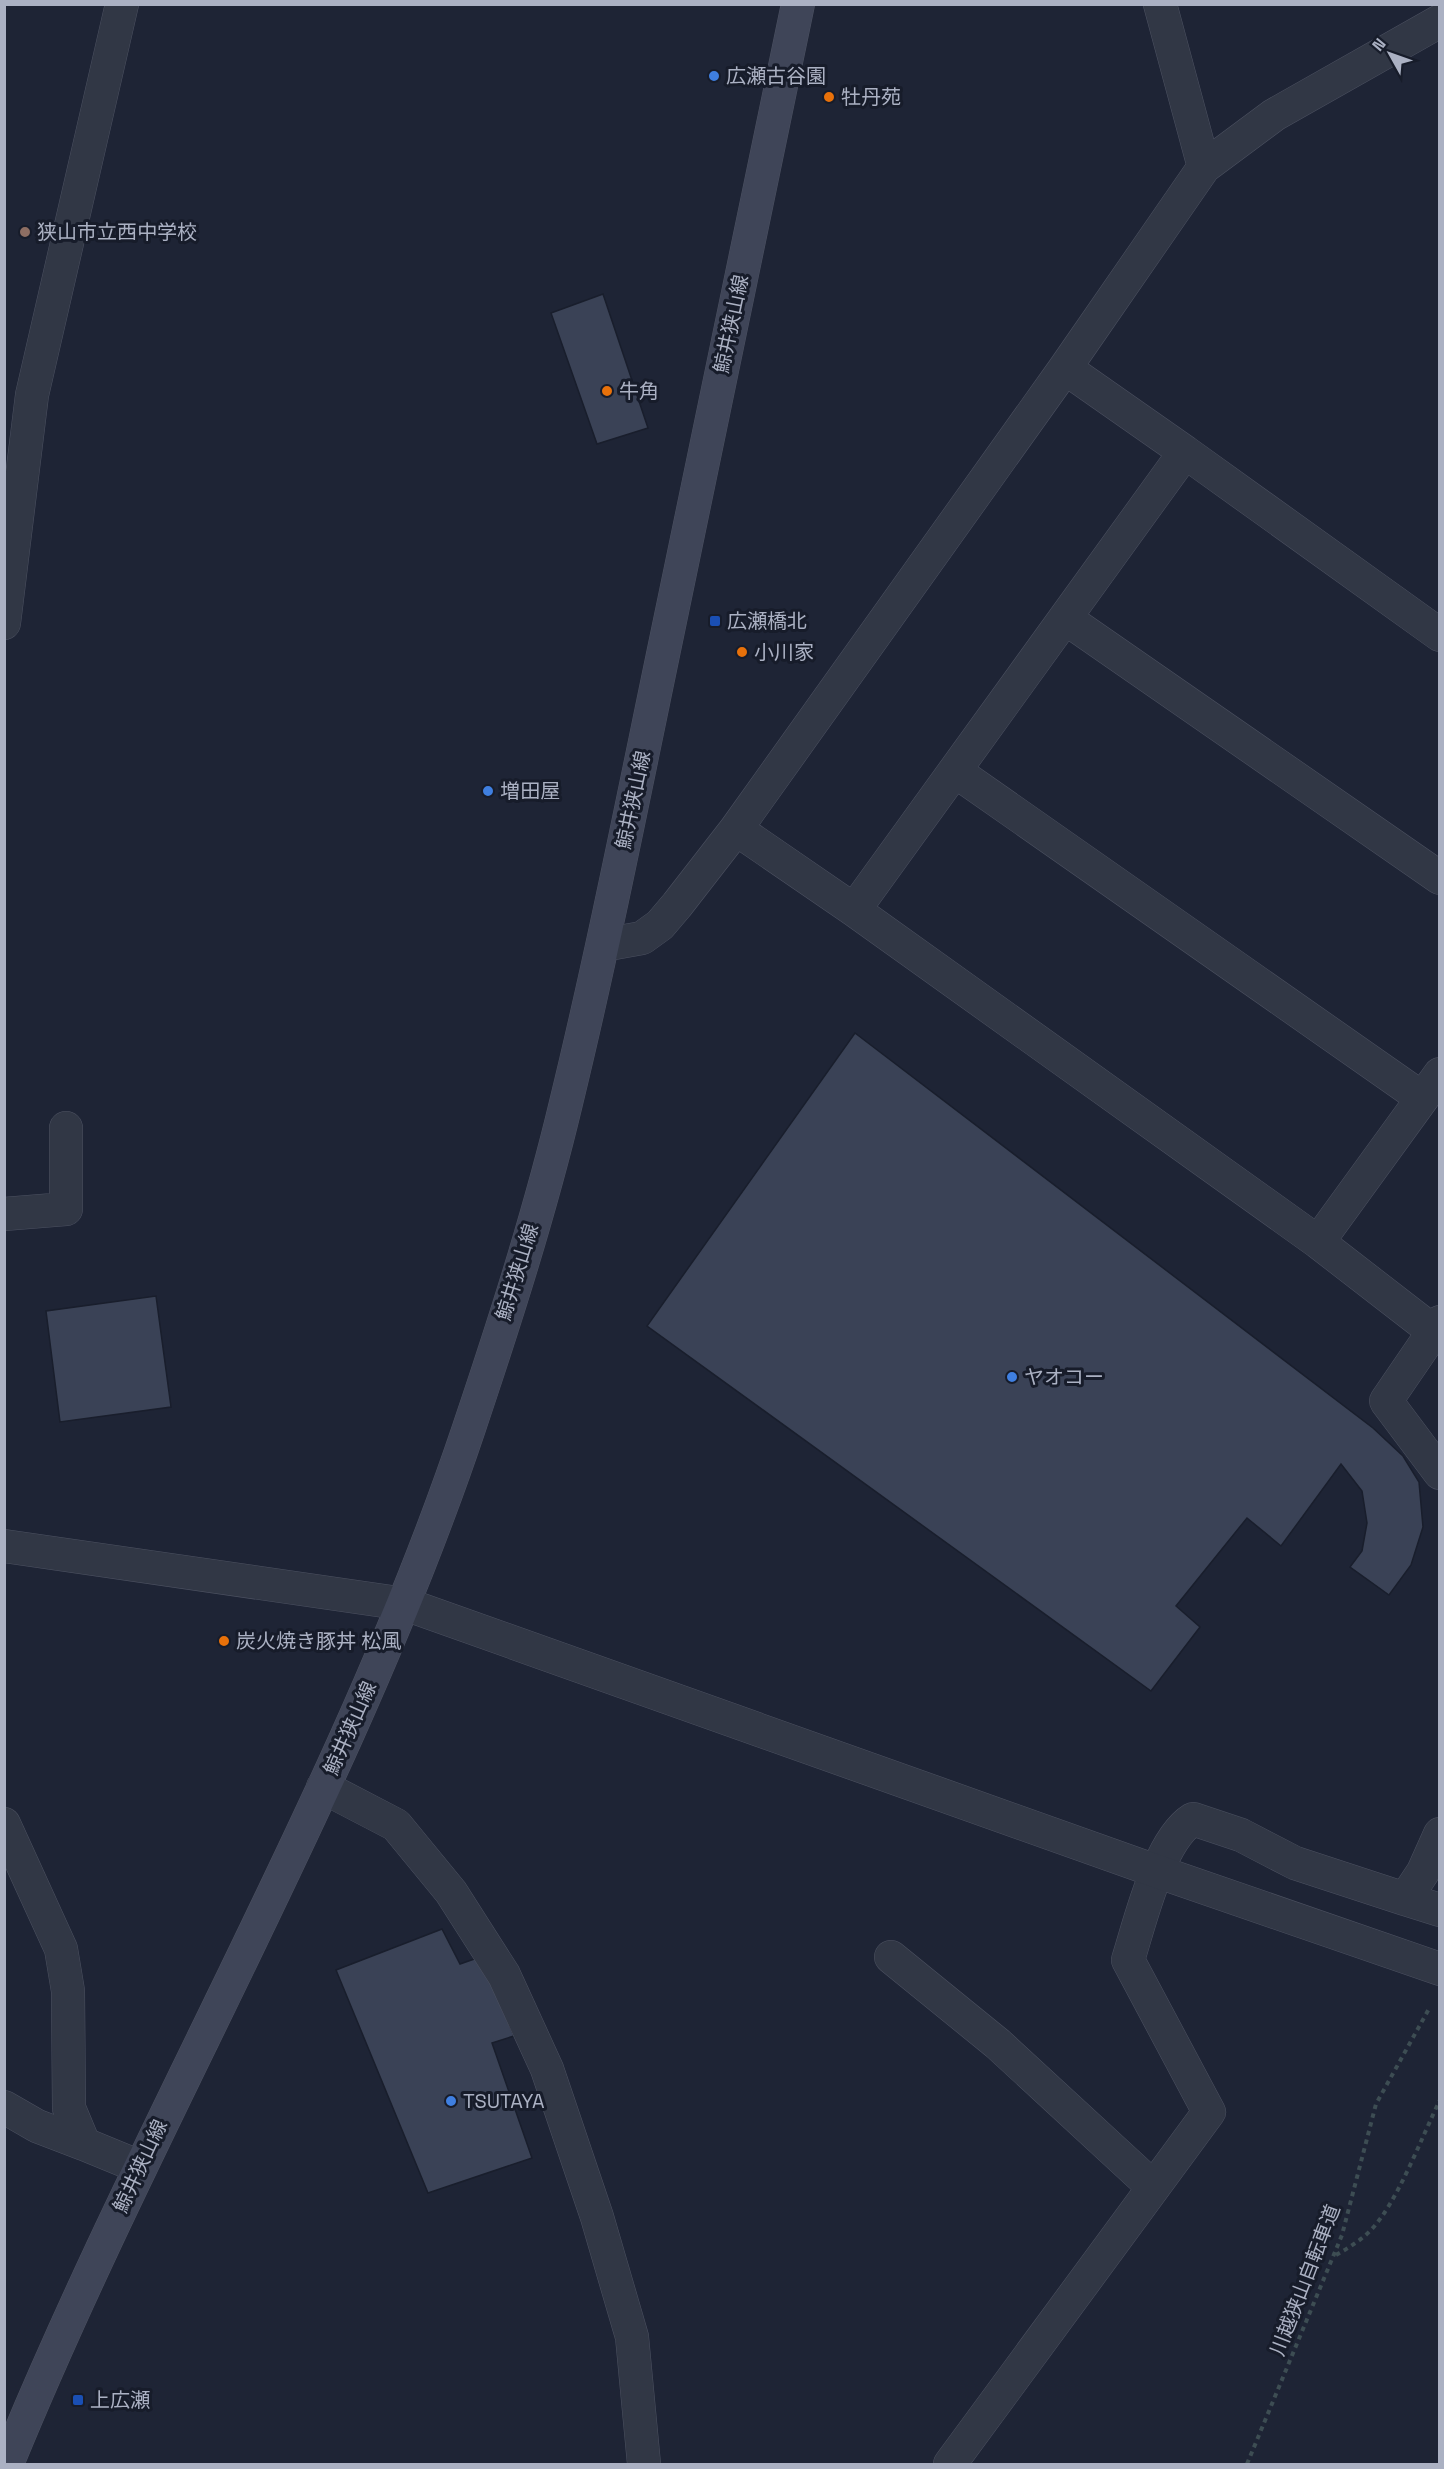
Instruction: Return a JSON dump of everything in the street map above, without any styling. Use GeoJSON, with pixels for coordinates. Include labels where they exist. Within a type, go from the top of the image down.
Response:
{"type":"FeatureCollection","features":[{"type":"Feature","properties":{"kind":"main road","name":"鯨井狭山線"},"geometry":{"type":"LineString","coordinates":[[7,2464],[45,2370],[140,2166],[323,1787],[405,1604],[469,1430],[528,1240],[565,1109],[603,945],[798,4]]}},
{"type":"Feature","properties":{"kind":"street"},"geometry":{"type":"LineString","coordinates":[[4,623],[33,395],[122,4]]}},
{"type":"Feature","properties":{"kind":"street"},"geometry":{"type":"LineString","coordinates":[[1160,4],[1204,167]]}},
{"type":"Feature","properties":{"kind":"street"},"geometry":{"type":"LineString","coordinates":[[603,945],[642,938],[660,925],[736,829],[1065,368],[1204,167],[1274,115],[1440,21]]}},
{"type":"Feature","properties":{"kind":"street"},"geometry":{"type":"LineString","coordinates":[[1065,368],[1440,635]]}},
{"type":"Feature","properties":{"kind":"street"},"geometry":{"type":"LineString","coordinates":[[855,910],[1185,452]]}},
{"type":"Feature","properties":{"kind":"street"},"geometry":{"type":"LineString","coordinates":[[1065,618],[1440,878]]}},
{"type":"Feature","properties":{"kind":"street"},"geometry":{"type":"LineString","coordinates":[[955,771],[1431,1086],[1318,1242]]}},
{"type":"Feature","properties":{"kind":"street"},"geometry":{"type":"LineString","coordinates":[[736,829],[855,910],[1436,1326],[1386,1401],[1440,1473]]}},
{"type":"Feature","properties":{"kind":"street"},"geometry":{"type":"LineString","coordinates":[[4,1214],[66,1209],[66,1128]]}},
{"type":"Feature","properties":{"kind":"street"},"geometry":{"type":"LineString","coordinates":[[4,1546],[405,1604],[1440,1970]]}},
{"type":"Feature","properties":{"kind":"street"},"geometry":{"type":"LineString","coordinates":[[323,1787],[396,1825],[451,1892],[504,1975],[547,2068],[597,2217],[632,2337],[644,2464]]}},
{"type":"Feature","properties":{"kind":"street"},"geometry":{"type":"LineString","coordinates":[[950,2464],[1209,2112],[1128,1960],[1156,1871],[1184,1825],[1193,1819],[1241,1835],[1295,1863],[1440,1910]]}},
{"type":"Feature","properties":{"kind":"street"},"geometry":{"type":"LineString","coordinates":[[4,1824],[61,1949],[68,1991],[69,2108],[84,2144]]}},
{"type":"Feature","properties":{"kind":"street"},"geometry":{"type":"LineString","coordinates":[[1405,1899],[1423,1872],[1440,1834]]}},
{"type":"Feature","properties":{"kind":"street"},"geometry":{"type":"LineString","coordinates":[[891,1957],[998,2044],[1153,2187]]}},
{"type":"Feature","properties":{"kind":"street"},"geometry":{"type":"LineString","coordinates":[[4,2107],[37,2126],[140,2166]]}},
{"type":"Feature","properties":{"kind":"path","name":"川越狭山自転車道"},"geometry":{"type":"LineString","coordinates":[[1247,2464],[1342,2235],[1376,2103],[1430,2007]]}},
{"type":"Feature","properties":{"kind":"path"},"geometry":{"type":"LineString","coordinates":[[1334,2256],[1352,2246],[1371,2230],[1387,2209],[1440,2100]]}},
{"type":"Feature","properties":{"kind":"building","name":"牛角"},"geometry":{"type":"Polygon","coordinates":[[[603,294],[648,428],[597,444],[551,313],[603,294]]]}},
{"type":"Feature","properties":{"kind":"building","name":"ヤオコー"},"geometry":{"type":"Polygon","coordinates":[[[855,1033],[1373,1428],[1403,1456],[1419,1482],[1423,1527],[1411,1565],[1389,1595],[1350,1567],[1362,1551],[1367,1523],[1362,1491],[1341,1464],[1281,1546],[1247,1518],[1176,1606],[1200,1627],[1151,1691],[647,1326],[855,1033]]]}},
{"type":"Feature","properties":{"kind":"building"},"geometry":{"type":"Polygon","coordinates":[[[156,1296],[171,1407],[60,1422],[46,1311],[156,1296]]]}},
{"type":"Feature","properties":{"kind":"building","name":"TSUTAYA"},"geometry":{"type":"Polygon","coordinates":[[[442,1929],[460,1964],[480,1957],[514,2036],[492,2043],[532,2158],[428,2193],[336,1970],[442,1929]]]}},
{"type":"Feature","properties":{"kind":"place","name":"広瀬古谷園"},"geometry":{"type":"Point","coordinates":[714,76]}},
{"type":"Feature","properties":{"kind":"place","name":"牡丹苑"},"geometry":{"type":"Point","coordinates":[829,97]}},
{"type":"Feature","properties":{"kind":"place","name":"狭山市立西中学校"},"geometry":{"type":"Point","coordinates":[25,232]}},
{"type":"Feature","properties":{"kind":"place","name":"牛角"},"geometry":{"type":"Point","coordinates":[607,391]}},
{"type":"Feature","properties":{"kind":"place","name":"広瀬橋北"},"geometry":{"type":"Point","coordinates":[715,621]}},
{"type":"Feature","properties":{"kind":"place","name":"小川家"},"geometry":{"type":"Point","coordinates":[742,652]}},
{"type":"Feature","properties":{"kind":"place","name":"増田屋"},"geometry":{"type":"Point","coordinates":[488,791]}},
{"type":"Feature","properties":{"kind":"place","name":"ヤオコー"},"geometry":{"type":"Point","coordinates":[1012,1377]}},
{"type":"Feature","properties":{"kind":"place","name":"炭火焼き豚丼 松風"},"geometry":{"type":"Point","coordinates":[224,1641]}},
{"type":"Feature","properties":{"kind":"place","name":"TSUTAYA"},"geometry":{"type":"Point","coordinates":[451,2101]}},
{"type":"Feature","properties":{"kind":"place","name":"上広瀬"},"geometry":{"type":"Point","coordinates":[78,2400]}}]}
